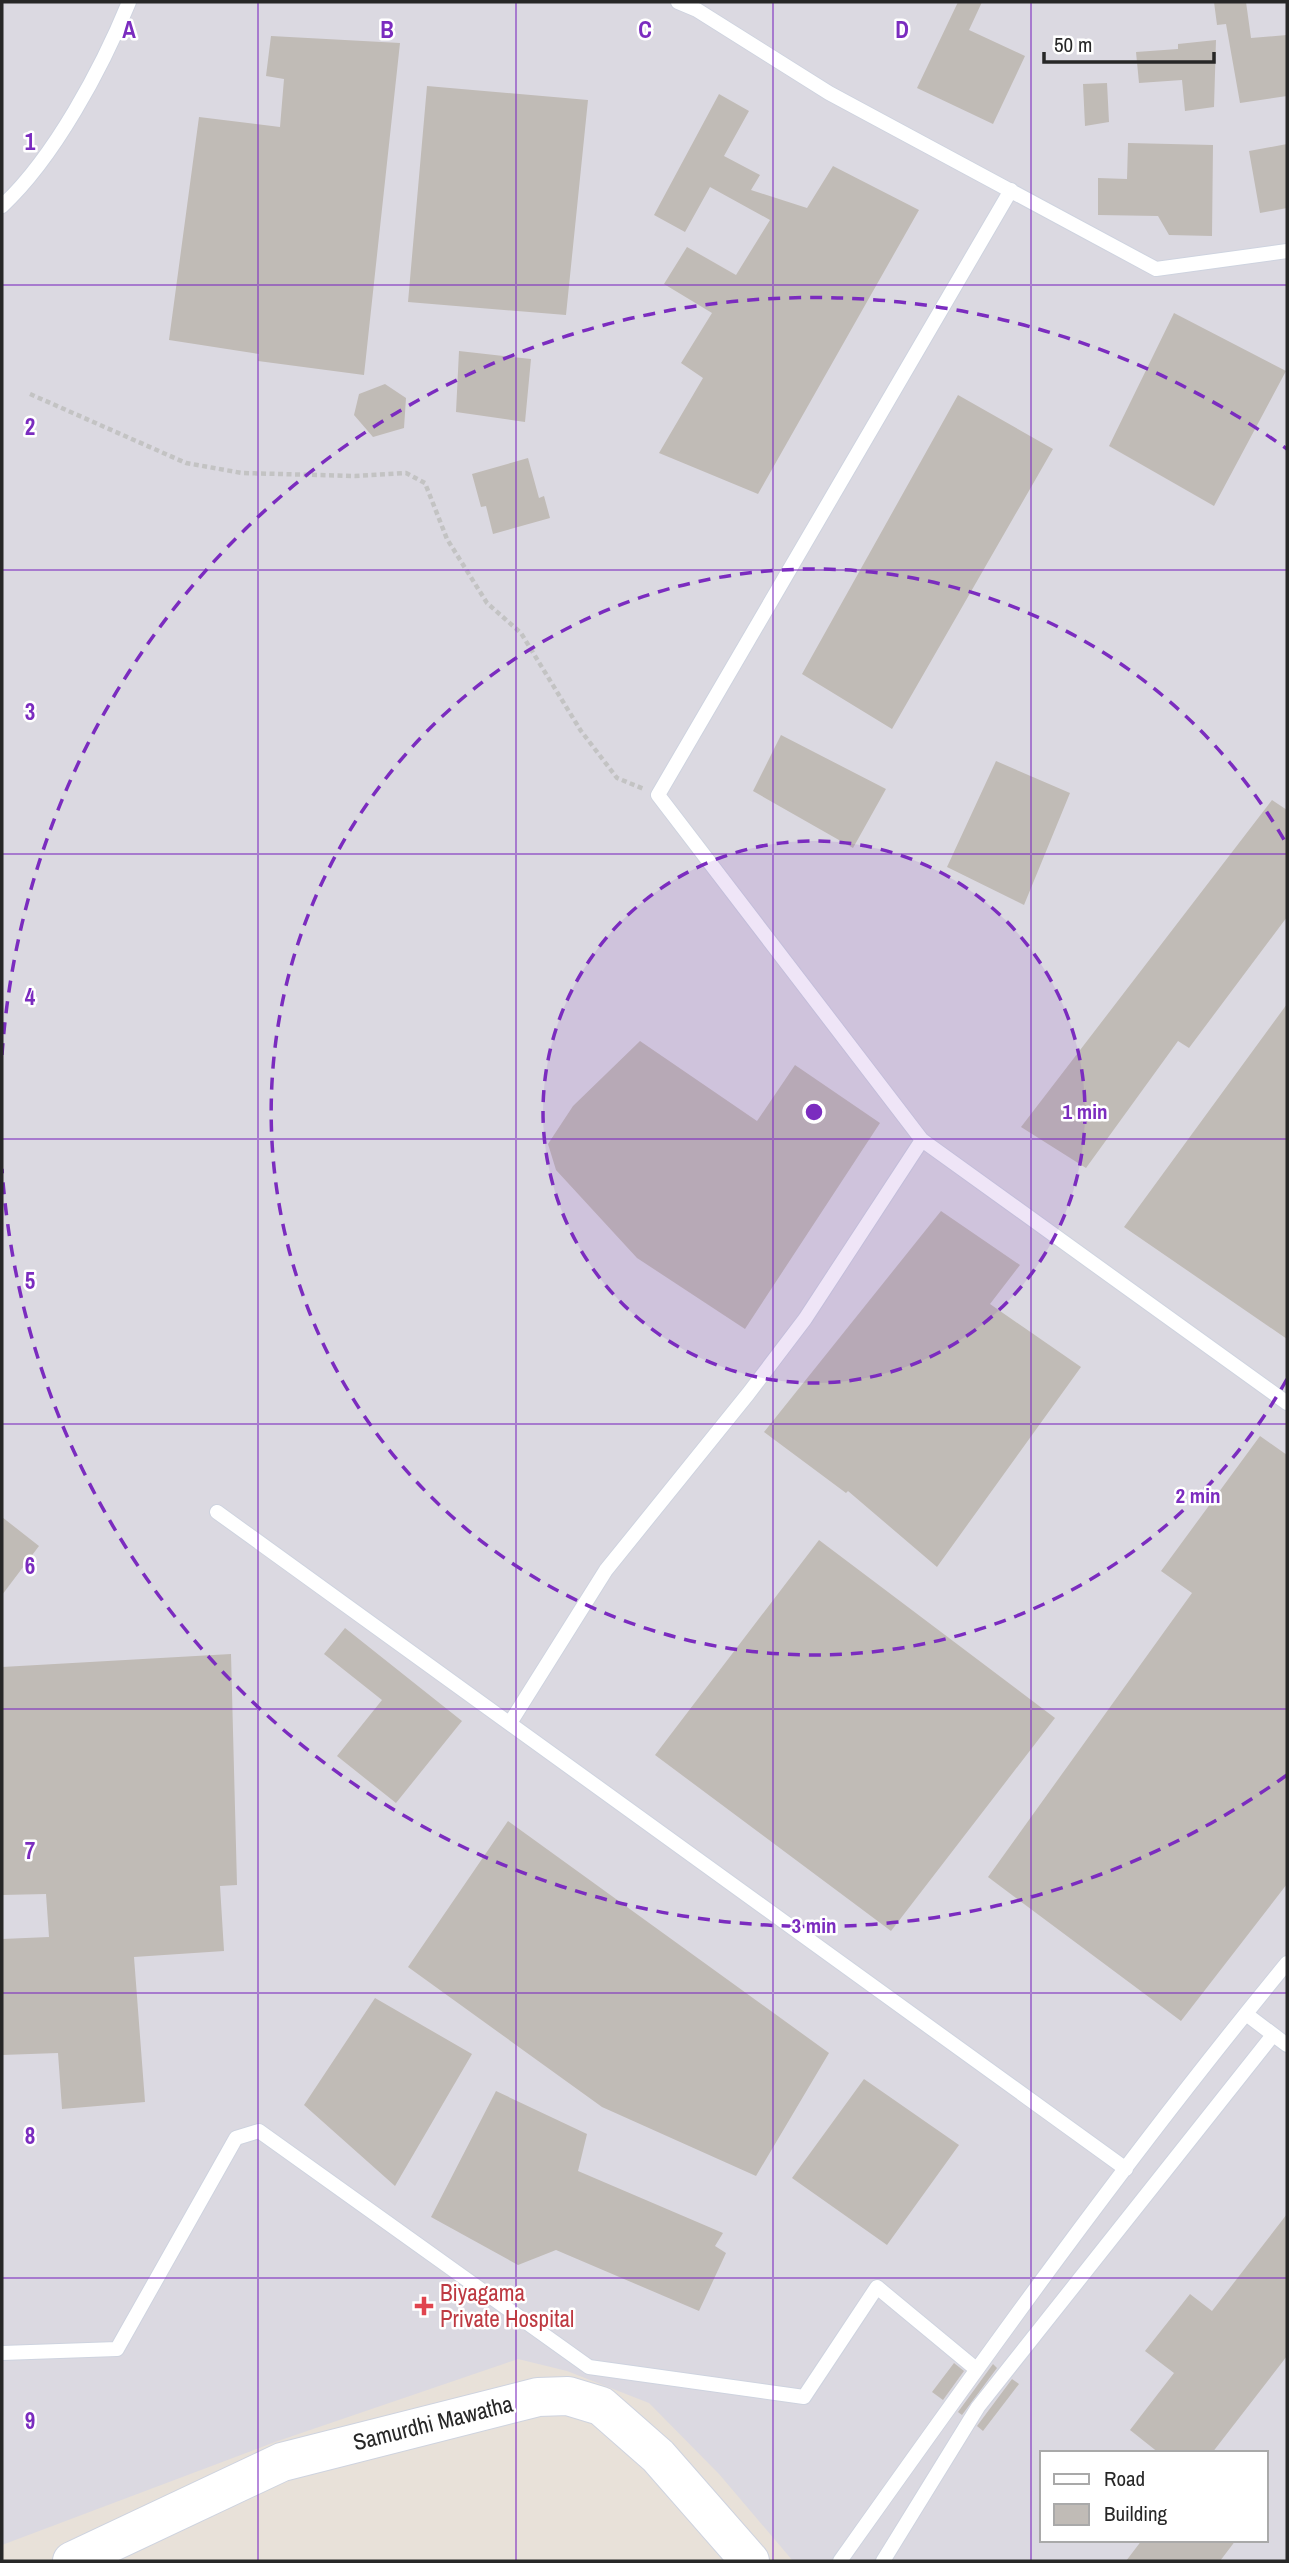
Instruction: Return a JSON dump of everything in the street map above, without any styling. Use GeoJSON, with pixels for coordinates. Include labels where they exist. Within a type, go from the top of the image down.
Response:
{"type":"FeatureCollection","features":[{"type":"Feature","properties":{"kind":"main road","name":"Samurdhi Mawatha"},"geometry":{"type":"LineString","coordinates":[[72,2561],[282,2462],[538,2397],[568,2396],[601,2406],[658,2456],[750,2561]]}},
{"type":"Feature","properties":{"kind":"lane"},"geometry":{"type":"LineString","coordinates":[[2,206],[27,183],[106,58],[129,2]]}},
{"type":"Feature","properties":{"kind":"lane"},"geometry":{"type":"LineString","coordinates":[[678,2],[697,10],[829,93],[1156,269],[1287,251]]}},
{"type":"Feature","properties":{"kind":"lane"},"geometry":{"type":"LineString","coordinates":[[1012,190],[657,795],[922,1140],[1287,1403]]}},
{"type":"Feature","properties":{"kind":"lane"},"geometry":{"type":"LineString","coordinates":[[510,1723],[606,1570],[805,1319],[922,1140]]}},
{"type":"Feature","properties":{"kind":"lane"},"geometry":{"type":"LineString","coordinates":[[217,1512],[1126,2169]]}},
{"type":"Feature","properties":{"kind":"lane"},"geometry":{"type":"LineString","coordinates":[[840,2561],[976,2369],[1126,2169],[1287,1963]]}},
{"type":"Feature","properties":{"kind":"lane"},"geometry":{"type":"LineString","coordinates":[[1246,2014],[1287,2045]]}},
{"type":"Feature","properties":{"kind":"lane"},"geometry":{"type":"LineString","coordinates":[[883,2561],[978,2407],[1273,2035]]}},
{"type":"Feature","properties":{"kind":"lane"},"geometry":{"type":"LineString","coordinates":[[2,2353],[117,2349],[236,2138],[259,2130],[589,2367],[804,2397],[877,2287],[976,2369]]}},
{"type":"Feature","properties":{"kind":"path"},"geometry":{"type":"LineString","coordinates":[[30,394],[186,463],[242,473],[355,476],[405,473],[425,483],[447,539],[487,603],[521,633],[581,731],[617,778],[657,795]]}},
{"type":"Feature","properties":{"kind":"shaded area"},"geometry":{"type":"Polygon","coordinates":[[[2,2],[1287,2],[1287,2561],[793,2561],[719,2474],[649,2403],[567,2371],[518,2359],[275,2442],[2,2545],[2,2]]]}},
{"type":"Feature","properties":{"kind":"building"},"geometry":{"type":"Polygon","coordinates":[[[958,2],[982,2],[969,30],[1025,56],[993,124],[917,88],[958,2]]]}},
{"type":"Feature","properties":{"kind":"building"},"geometry":{"type":"Polygon","coordinates":[[[1214,2],[1246,2],[1251,38],[1287,35],[1287,96],[1240,103],[1226,24],[1217,25],[1214,2]]]}},
{"type":"Feature","properties":{"kind":"building"},"geometry":{"type":"Polygon","coordinates":[[[271,36],[400,43],[364,375],[258,361],[259,354],[169,340],[199,117],[280,127],[284,79],[266,76],[271,36]]]}},
{"type":"Feature","properties":{"kind":"building"},"geometry":{"type":"Polygon","coordinates":[[[1216,40],[1214,107],[1185,111],[1182,80],[1139,83],[1136,52],[1178,49],[1178,44],[1216,40]]]}},
{"type":"Feature","properties":{"kind":"building"},"geometry":{"type":"Polygon","coordinates":[[[1107,83],[1109,122],[1085,126],[1083,84],[1107,83]]]}},
{"type":"Feature","properties":{"kind":"building"},"geometry":{"type":"Polygon","coordinates":[[[427,86],[588,100],[566,315],[408,302],[427,86]]]}},
{"type":"Feature","properties":{"kind":"building"},"geometry":{"type":"Polygon","coordinates":[[[719,94],[749,111],[724,156],[760,175],[751,190],[807,208],[833,166],[919,210],[758,494],[659,453],[703,378],[681,363],[712,313],[664,284],[687,247],[736,275],[770,220],[710,187],[685,232],[654,215],[719,94]]]}},
{"type":"Feature","properties":{"kind":"building"},"geometry":{"type":"Polygon","coordinates":[[[1128,143],[1213,145],[1212,236],[1169,235],[1158,216],[1098,215],[1098,178],[1127,179],[1128,143]]]}},
{"type":"Feature","properties":{"kind":"building"},"geometry":{"type":"Polygon","coordinates":[[[1287,144],[1287,208],[1260,213],[1249,151],[1287,144]]]}},
{"type":"Feature","properties":{"kind":"building"},"geometry":{"type":"Polygon","coordinates":[[[1174,313],[1286,371],[1214,506],[1109,446],[1174,313]]]}},
{"type":"Feature","properties":{"kind":"building"},"geometry":{"type":"Polygon","coordinates":[[[459,351],[531,359],[525,422],[456,412],[459,351]]]}},
{"type":"Feature","properties":{"kind":"building"},"geometry":{"type":"Polygon","coordinates":[[[385,384],[406,398],[404,428],[373,437],[354,415],[359,394],[385,384]]]}},
{"type":"Feature","properties":{"kind":"building"},"geometry":{"type":"Polygon","coordinates":[[[958,395],[1053,449],[892,729],[802,674],[958,395]]]}},
{"type":"Feature","properties":{"kind":"building"},"geometry":{"type":"Polygon","coordinates":[[[528,458],[539,498],[544,496],[550,518],[493,534],[486,506],[481,507],[472,474],[528,458]]]}},
{"type":"Feature","properties":{"kind":"building"},"geometry":{"type":"Polygon","coordinates":[[[781,735],[886,789],[853,848],[753,791],[781,735]]]}},
{"type":"Feature","properties":{"kind":"building"},"geometry":{"type":"Polygon","coordinates":[[[996,761],[1070,793],[1024,905],[947,867],[996,761]]]}},
{"type":"Feature","properties":{"kind":"building"},"geometry":{"type":"Polygon","coordinates":[[[1272,800],[1287,810],[1287,917],[1189,1048],[1178,1041],[1086,1168],[1021,1127],[1272,800]]]}},
{"type":"Feature","properties":{"kind":"building"},"geometry":{"type":"Polygon","coordinates":[[[1287,1004],[1287,1339],[1124,1227],[1287,1004]]]}},
{"type":"Feature","properties":{"kind":"building"},"geometry":{"type":"Polygon","coordinates":[[[640,1041],[757,1121],[795,1065],[880,1123],[745,1329],[637,1258],[556,1170],[548,1144],[573,1106],[640,1041]]]}},
{"type":"Feature","properties":{"kind":"building"},"geometry":{"type":"Polygon","coordinates":[[[941,1211],[1020,1265],[990,1304],[1081,1367],[937,1567],[848,1491],[846,1493],[764,1432],[941,1211]]]}},
{"type":"Feature","properties":{"kind":"building"},"geometry":{"type":"Polygon","coordinates":[[[1260,1436],[1287,1455],[1287,1884],[1181,2021],[988,1877],[1192,1593],[1161,1571],[1260,1436]]]}},
{"type":"Feature","properties":{"kind":"building"},"geometry":{"type":"Polygon","coordinates":[[[2,1517],[39,1546],[2,1595],[2,1517]]]}},
{"type":"Feature","properties":{"kind":"building"},"geometry":{"type":"Polygon","coordinates":[[[819,1540],[1055,1718],[891,1931],[655,1755],[819,1540]]]}},
{"type":"Feature","properties":{"kind":"building"},"geometry":{"type":"Polygon","coordinates":[[[345,1628],[462,1721],[396,1803],[337,1756],[382,1700],[324,1654],[345,1628]]]}},
{"type":"Feature","properties":{"kind":"building"},"geometry":{"type":"Polygon","coordinates":[[[231,1654],[237,1885],[220,1886],[224,1951],[134,1957],[145,2102],[62,2109],[58,2053],[2,2055],[2,1939],[49,1937],[46,1894],[2,1895],[2,1667],[231,1654]]]}},
{"type":"Feature","properties":{"kind":"building"},"geometry":{"type":"Polygon","coordinates":[[[508,1821],[829,2053],[756,2176],[602,2107],[408,1967],[508,1821]]]}},
{"type":"Feature","properties":{"kind":"building"},"geometry":{"type":"Polygon","coordinates":[[[375,1998],[472,2054],[395,2186],[304,2105],[375,1998]]]}},
{"type":"Feature","properties":{"kind":"building"},"geometry":{"type":"Polygon","coordinates":[[[864,2079],[959,2145],[887,2245],[792,2178],[864,2079]]]}},
{"type":"Feature","properties":{"kind":"building"},"geometry":{"type":"Polygon","coordinates":[[[496,2091],[587,2134],[578,2171],[723,2233],[715,2246],[726,2253],[699,2311],[556,2250],[518,2265],[431,2217],[496,2091]]]}},
{"type":"Feature","properties":{"kind":"building"},"geometry":{"type":"Polygon","coordinates":[[[1287,2214],[1287,2356],[1214,2451],[1156,2451],[1130,2430],[1174,2373],[1145,2351],[1190,2294],[1212,2311],[1287,2214]]]}},
{"type":"Feature","properties":{"kind":"building"},"geometry":{"type":"Polygon","coordinates":[[[954,2363],[964,2371],[943,2400],[932,2392],[954,2363]]]}},
{"type":"Feature","properties":{"kind":"building"},"geometry":{"type":"Polygon","coordinates":[[[993,2364],[997,2368],[962,2415],[958,2412],[993,2364]]]}},
{"type":"Feature","properties":{"kind":"building"},"geometry":{"type":"Polygon","coordinates":[[[1012,2379],[1019,2384],[983,2431],[977,2426],[1012,2379]]]}},
{"type":"Feature","properties":{"kind":"building"},"geometry":{"type":"Polygon","coordinates":[[[1140,2542],[1234,2542],[1220,2561],[1126,2561],[1140,2542]]]}},
{"type":"Feature","properties":{"kind":"place","name":"Biyagama Private Hospital"},"geometry":{"type":"Point","coordinates":[424,2306]}}]}
